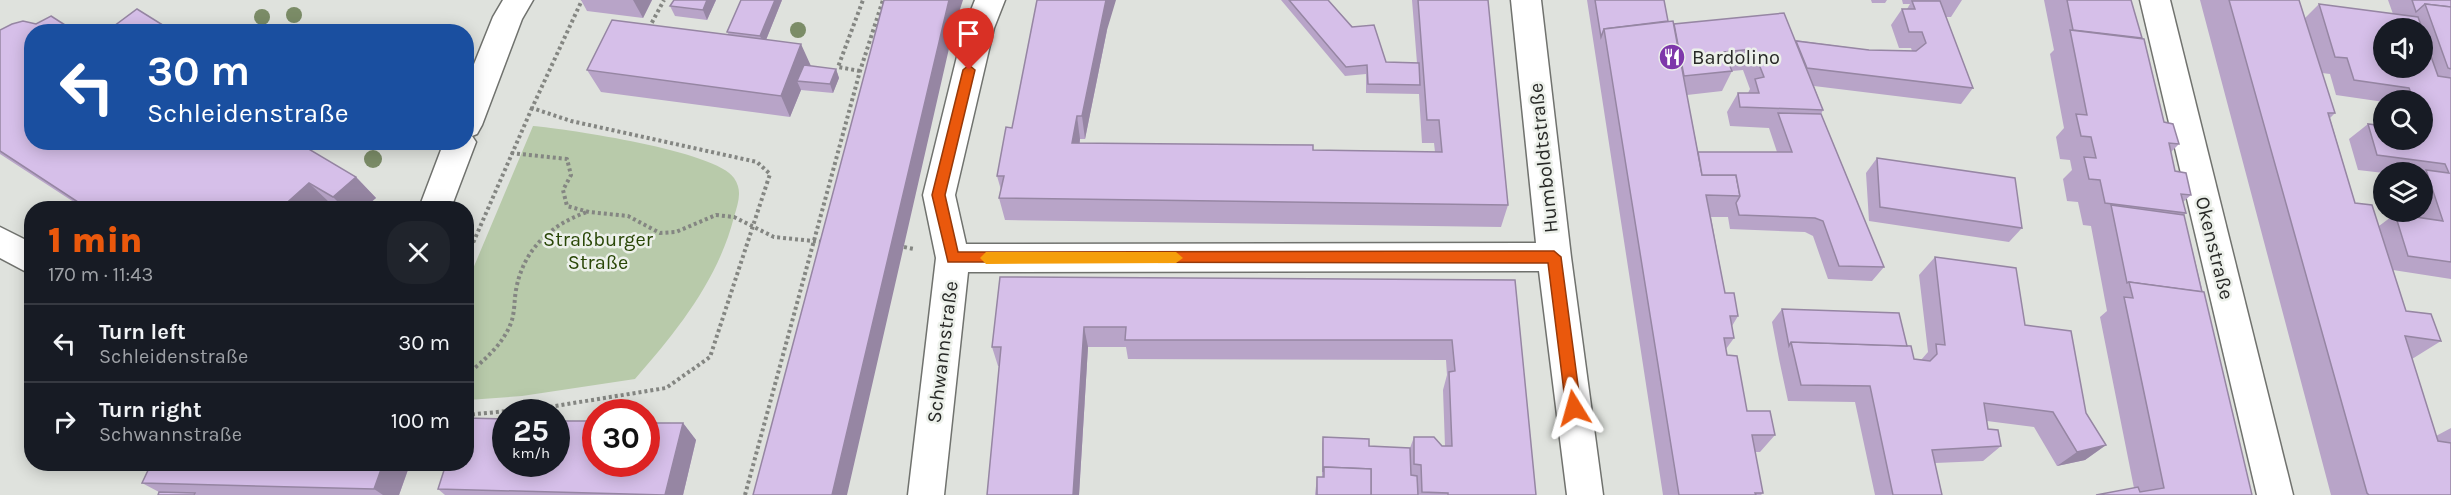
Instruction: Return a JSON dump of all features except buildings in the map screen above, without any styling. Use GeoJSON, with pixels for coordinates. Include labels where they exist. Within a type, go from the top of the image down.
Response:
{"type":"FeatureCollection","features":[{"type":"Feature","properties":{"kind":"street"},"geometry":{"type":"LineString","coordinates":[[474,105],[508,17],[518,0]]}},
{"type":"Feature","properties":{"kind":"street","name":"Schwannstraße"},"geometry":{"type":"LineString","coordinates":[[926,495],[953,258],[939,195],[979,28],[990,0]]}},
{"type":"Feature","properties":{"kind":"street","name":"Humboldtstraße"},"geometry":{"type":"LineString","coordinates":[[1526,0],[1554,257],[1585,495]]}},
{"type":"Feature","properties":{"kind":"street","name":"Okenstraße"},"geometry":{"type":"LineString","coordinates":[[2156,0],[2275,495]]}},
{"type":"Feature","properties":{"kind":"street"},"geometry":{"type":"LineString","coordinates":[[438,201],[457,150]]}},
{"type":"Feature","properties":{"kind":"street"},"geometry":{"type":"LineString","coordinates":[[0,241],[24,256]]}},
{"type":"Feature","properties":{"kind":"street"},"geometry":{"type":"LineString","coordinates":[[953,258],[1554,257]]}},
{"type":"Feature","properties":{"kind":"path"},"geometry":{"type":"LineString","coordinates":[[474,240],[511,153],[582,0]]}},
{"type":"Feature","properties":{"kind":"path"},"geometry":{"type":"LineString","coordinates":[[648,31],[664,0]]}},
{"type":"Feature","properties":{"kind":"path"},"geometry":{"type":"LineString","coordinates":[[860,71],[838,67],[863,0]]}},
{"type":"Feature","properties":{"kind":"path"},"geometry":{"type":"LineString","coordinates":[[745,495],[813,241],[839,158],[860,71],[883,0]]}},
{"type":"Feature","properties":{"kind":"path"},"geometry":{"type":"LineString","coordinates":[[474,414],[549,407],[666,388],[710,357],[770,174],[757,162],[571,121],[532,108]]}},
{"type":"Feature","properties":{"kind":"path"},"geometry":{"type":"LineString","coordinates":[[511,153],[567,159],[571,175],[563,190],[567,206],[588,212],[628,216],[660,233],[676,232],[716,215],[734,217],[774,237],[825,242]]}},
{"type":"Feature","properties":{"kind":"path"},"geometry":{"type":"LineString","coordinates":[[474,369],[485,361],[509,328],[517,307],[516,290],[534,246],[545,232],[567,219],[588,212]]}},
{"type":"Feature","properties":{"kind":"green space","name":"Straßburger Straße"},"geometry":{"type":"Polygon","coordinates":[[[533,126],[672,150],[722,168],[737,183],[738,202],[718,262],[681,323],[635,379],[522,396],[474,400],[474,266],[533,126]]]}},
{"type":"Feature","properties":{"kind":"slow traffic"},"geometry":{"type":"LineString","coordinates":[[986,258],[1176,258]]}},
{"type":"Feature","properties":{"kind":"place","name":"Bardolino"},"geometry":{"type":"Point","coordinates":[1672,57]}},
{"type":"Feature","properties":{"kind":"route"},"geometry":{"type":"LineString","coordinates":[[969,70],[939,195],[953,258],[1554,257],[1574,408]]}}]}
